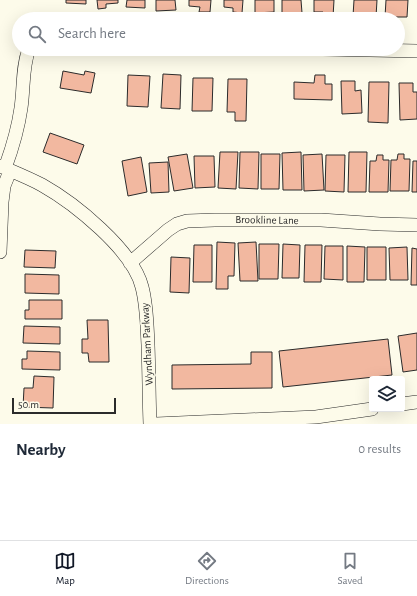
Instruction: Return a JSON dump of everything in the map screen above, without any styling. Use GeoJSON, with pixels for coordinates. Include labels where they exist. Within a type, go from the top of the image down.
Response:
{"type":"FeatureCollection","features":[{"type":"Feature","properties":{"kind":"street"},"geometry":{"type":"LineString","coordinates":[[405,52],[417,52]]}},
{"type":"Feature","properties":{"kind":"street"},"geometry":{"type":"LineString","coordinates":[[0,252],[5,168],[16,134],[21,108],[27,56]]}},
{"type":"Feature","properties":{"kind":"street","name":"Wyndham Parkway"},"geometry":{"type":"LineString","coordinates":[[5,168],[41,184],[88,217],[114,243],[130,262],[140,279],[143,288],[146,314],[150,424]]}},
{"type":"Feature","properties":{"kind":"street","name":"Brookline Lane"},"geometry":{"type":"LineString","coordinates":[[130,262],[168,230],[177,224],[187,221],[321,220],[417,225]]}},
{"type":"Feature","properties":{"kind":"street"},"geometry":{"type":"LineString","coordinates":[[405,404],[417,402]]}},
{"type":"Feature","properties":{"kind":"street"},"geometry":{"type":"LineString","coordinates":[[156,424],[316,417],[369,409]]}},
{"type":"Feature","properties":{"kind":"building"},"geometry":{"type":"Polygon","coordinates":[[[66,0],[86,0],[86,4],[66,3],[66,0]]]}},
{"type":"Feature","properties":{"kind":"building"},"geometry":{"type":"Polygon","coordinates":[[[97,0],[118,0],[118,3],[106,4],[106,8],[98,9],[97,0]]]}},
{"type":"Feature","properties":{"kind":"building"},"geometry":{"type":"Polygon","coordinates":[[[127,0],[145,0],[145,8],[126,7],[127,0]]]}},
{"type":"Feature","properties":{"kind":"building"},"geometry":{"type":"Polygon","coordinates":[[[156,0],[175,0],[176,10],[156,11],[156,0]]]}},
{"type":"Feature","properties":{"kind":"building"},"geometry":{"type":"Polygon","coordinates":[[[189,0],[211,0],[210,12],[199,12],[200,7],[189,6],[189,0]]]}},
{"type":"Feature","properties":{"kind":"building"},"geometry":{"type":"Polygon","coordinates":[[[224,0],[243,0],[242,12],[233,12],[233,8],[224,7],[224,0]]]}},
{"type":"Feature","properties":{"kind":"building"},"geometry":{"type":"Polygon","coordinates":[[[255,0],[274,0],[274,12],[255,12],[255,0]]]}},
{"type":"Feature","properties":{"kind":"building"},"geometry":{"type":"Polygon","coordinates":[[[282,0],[301,0],[302,12],[282,12],[282,0]]]}},
{"type":"Feature","properties":{"kind":"building"},"geometry":{"type":"Polygon","coordinates":[[[314,0],[334,0],[333,12],[314,12],[314,0]]]}},
{"type":"Feature","properties":{"kind":"building"},"geometry":{"type":"Polygon","coordinates":[[[354,0],[377,0],[376,12],[353,12],[354,0]]]}},
{"type":"Feature","properties":{"kind":"building"},"geometry":{"type":"Polygon","coordinates":[[[386,0],[408,0],[407,17],[405,17],[405,12],[385,12],[386,0]]]}},
{"type":"Feature","properties":{"kind":"building"},"geometry":{"type":"Polygon","coordinates":[[[63,71],[84,75],[85,71],[95,73],[91,93],[60,88],[63,71]]]}},
{"type":"Feature","properties":{"kind":"building"},"geometry":{"type":"Polygon","coordinates":[[[163,74],[181,75],[180,109],[161,108],[163,74]]]}},
{"type":"Feature","properties":{"kind":"building"},"geometry":{"type":"Polygon","coordinates":[[[128,75],[150,76],[148,107],[127,106],[128,75]]]}},
{"type":"Feature","properties":{"kind":"building"},"geometry":{"type":"Polygon","coordinates":[[[315,75],[325,75],[325,84],[332,84],[332,100],[294,99],[294,82],[314,83],[315,75]]]}},
{"type":"Feature","properties":{"kind":"building"},"geometry":{"type":"Polygon","coordinates":[[[193,78],[213,78],[212,111],[192,111],[193,78]]]}},
{"type":"Feature","properties":{"kind":"building"},"geometry":{"type":"Polygon","coordinates":[[[228,79],[247,79],[246,121],[235,121],[235,112],[227,112],[228,79]]]}},
{"type":"Feature","properties":{"kind":"building"},"geometry":{"type":"Polygon","coordinates":[[[341,81],[355,81],[355,91],[361,90],[362,113],[342,114],[341,81]]]}},
{"type":"Feature","properties":{"kind":"building"},"geometry":{"type":"Polygon","coordinates":[[[369,82],[389,82],[388,123],[368,122],[369,82]]]}},
{"type":"Feature","properties":{"kind":"building"},"geometry":{"type":"Polygon","coordinates":[[[399,83],[413,83],[413,92],[417,92],[417,119],[400,120],[399,83]]]}},
{"type":"Feature","properties":{"kind":"building"},"geometry":{"type":"Polygon","coordinates":[[[50,133],[84,145],[77,164],[43,152],[50,133]]]}},
{"type":"Feature","properties":{"kind":"building"},"geometry":{"type":"Polygon","coordinates":[[[220,152],[238,152],[236,189],[218,188],[220,152]]]}},
{"type":"Feature","properties":{"kind":"building"},"geometry":{"type":"Polygon","coordinates":[[[240,152],[259,152],[258,189],[239,188],[240,152]]]}},
{"type":"Feature","properties":{"kind":"building"},"geometry":{"type":"Polygon","coordinates":[[[301,152],[302,190],[283,190],[282,153],[301,152]]]}},
{"type":"Feature","properties":{"kind":"building"},"geometry":{"type":"Polygon","coordinates":[[[349,152],[367,152],[366,192],[348,192],[349,152]]]}},
{"type":"Feature","properties":{"kind":"building"},"geometry":{"type":"Polygon","coordinates":[[[187,154],[193,188],[174,191],[168,157],[187,154]]]}},
{"type":"Feature","properties":{"kind":"building"},"geometry":{"type":"Polygon","coordinates":[[[261,154],[280,154],[279,189],[261,189],[261,154]]]}},
{"type":"Feature","properties":{"kind":"building"},"geometry":{"type":"Polygon","coordinates":[[[322,154],[324,190],[304,191],[303,155],[322,154]]]}},
{"type":"Feature","properties":{"kind":"building"},"geometry":{"type":"Polygon","coordinates":[[[398,154],[404,154],[404,159],[410,159],[409,191],[390,191],[391,160],[397,160],[398,154]]]}},
{"type":"Feature","properties":{"kind":"building"},"geometry":{"type":"Polygon","coordinates":[[[326,155],[345,155],[344,192],[325,191],[326,155]]]}},
{"type":"Feature","properties":{"kind":"building"},"geometry":{"type":"Polygon","coordinates":[[[377,155],[383,155],[383,160],[389,160],[388,192],[369,192],[370,161],[376,161],[377,155]]]}},
{"type":"Feature","properties":{"kind":"building"},"geometry":{"type":"Polygon","coordinates":[[[194,156],[214,156],[215,187],[195,188],[194,156]]]}},
{"type":"Feature","properties":{"kind":"building"},"geometry":{"type":"Polygon","coordinates":[[[141,157],[147,192],[128,196],[122,161],[141,157]]]}},
{"type":"Feature","properties":{"kind":"building"},"geometry":{"type":"Polygon","coordinates":[[[413,161],[417,161],[417,192],[412,192],[413,161]]]}},
{"type":"Feature","properties":{"kind":"building"},"geometry":{"type":"Polygon","coordinates":[[[168,162],[169,192],[151,193],[149,163],[168,162]]]}},
{"type":"Feature","properties":{"kind":"building"},"geometry":{"type":"Polygon","coordinates":[[[217,242],[235,243],[234,276],[228,276],[228,289],[216,289],[217,242]]]}},
{"type":"Feature","properties":{"kind":"building"},"geometry":{"type":"Polygon","coordinates":[[[256,242],[258,281],[240,281],[238,243],[256,242]]]}},
{"type":"Feature","properties":{"kind":"building"},"geometry":{"type":"Polygon","coordinates":[[[259,244],[279,244],[278,279],[259,279],[259,244]]]}},
{"type":"Feature","properties":{"kind":"building"},"geometry":{"type":"Polygon","coordinates":[[[283,244],[300,245],[299,278],[282,278],[283,244]]]}},
{"type":"Feature","properties":{"kind":"building"},"geometry":{"type":"Polygon","coordinates":[[[194,245],[212,245],[212,282],[193,282],[194,245]]]}},
{"type":"Feature","properties":{"kind":"building"},"geometry":{"type":"Polygon","coordinates":[[[305,245],[322,245],[321,282],[304,282],[305,245]]]}},
{"type":"Feature","properties":{"kind":"building"},"geometry":{"type":"Polygon","coordinates":[[[325,246],[343,246],[343,280],[324,279],[325,246]]]}},
{"type":"Feature","properties":{"kind":"building"},"geometry":{"type":"Polygon","coordinates":[[[347,246],[365,247],[364,282],[347,282],[347,246]]]}},
{"type":"Feature","properties":{"kind":"building"},"geometry":{"type":"Polygon","coordinates":[[[367,247],[386,247],[386,280],[367,280],[367,247]]]}},
{"type":"Feature","properties":{"kind":"building"},"geometry":{"type":"Polygon","coordinates":[[[407,247],[408,280],[390,280],[389,248],[407,247]]]}},
{"type":"Feature","properties":{"kind":"building"},"geometry":{"type":"Polygon","coordinates":[[[412,248],[417,249],[417,285],[411,285],[412,248]]]}},
{"type":"Feature","properties":{"kind":"building"},"geometry":{"type":"Polygon","coordinates":[[[25,250],[56,251],[55,268],[24,267],[25,250]]]}},
{"type":"Feature","properties":{"kind":"building"},"geometry":{"type":"Polygon","coordinates":[[[171,257],[190,258],[189,293],[170,292],[171,257]]]}},
{"type":"Feature","properties":{"kind":"building"},"geometry":{"type":"Polygon","coordinates":[[[25,274],[59,275],[59,294],[25,293],[25,274]]]}},
{"type":"Feature","properties":{"kind":"building"},"geometry":{"type":"Polygon","coordinates":[[[29,300],[62,300],[62,319],[25,319],[25,310],[29,310],[29,300]]]}},
{"type":"Feature","properties":{"kind":"building"},"geometry":{"type":"Polygon","coordinates":[[[87,320],[108,320],[109,362],[89,362],[88,353],[82,353],[82,339],[88,339],[87,320]]]}},
{"type":"Feature","properties":{"kind":"building"},"geometry":{"type":"Polygon","coordinates":[[[24,326],[60,327],[60,344],[23,343],[24,326]]]}},
{"type":"Feature","properties":{"kind":"building"},"geometry":{"type":"Polygon","coordinates":[[[417,333],[417,370],[403,372],[398,336],[417,333]]]}},
{"type":"Feature","properties":{"kind":"building"},"geometry":{"type":"Polygon","coordinates":[[[388,339],[392,375],[369,376],[369,378],[283,387],[279,351],[388,339]]]}},
{"type":"Feature","properties":{"kind":"building"},"geometry":{"type":"Polygon","coordinates":[[[27,351],[60,352],[60,370],[22,369],[22,359],[27,359],[27,351]]]}},
{"type":"Feature","properties":{"kind":"building"},"geometry":{"type":"Polygon","coordinates":[[[251,352],[272,352],[272,388],[172,389],[172,365],[251,364],[251,352]]]}},
{"type":"Feature","properties":{"kind":"building"},"geometry":{"type":"Polygon","coordinates":[[[34,376],[54,377],[53,408],[23,407],[24,388],[33,388],[34,376]]]}}]}
